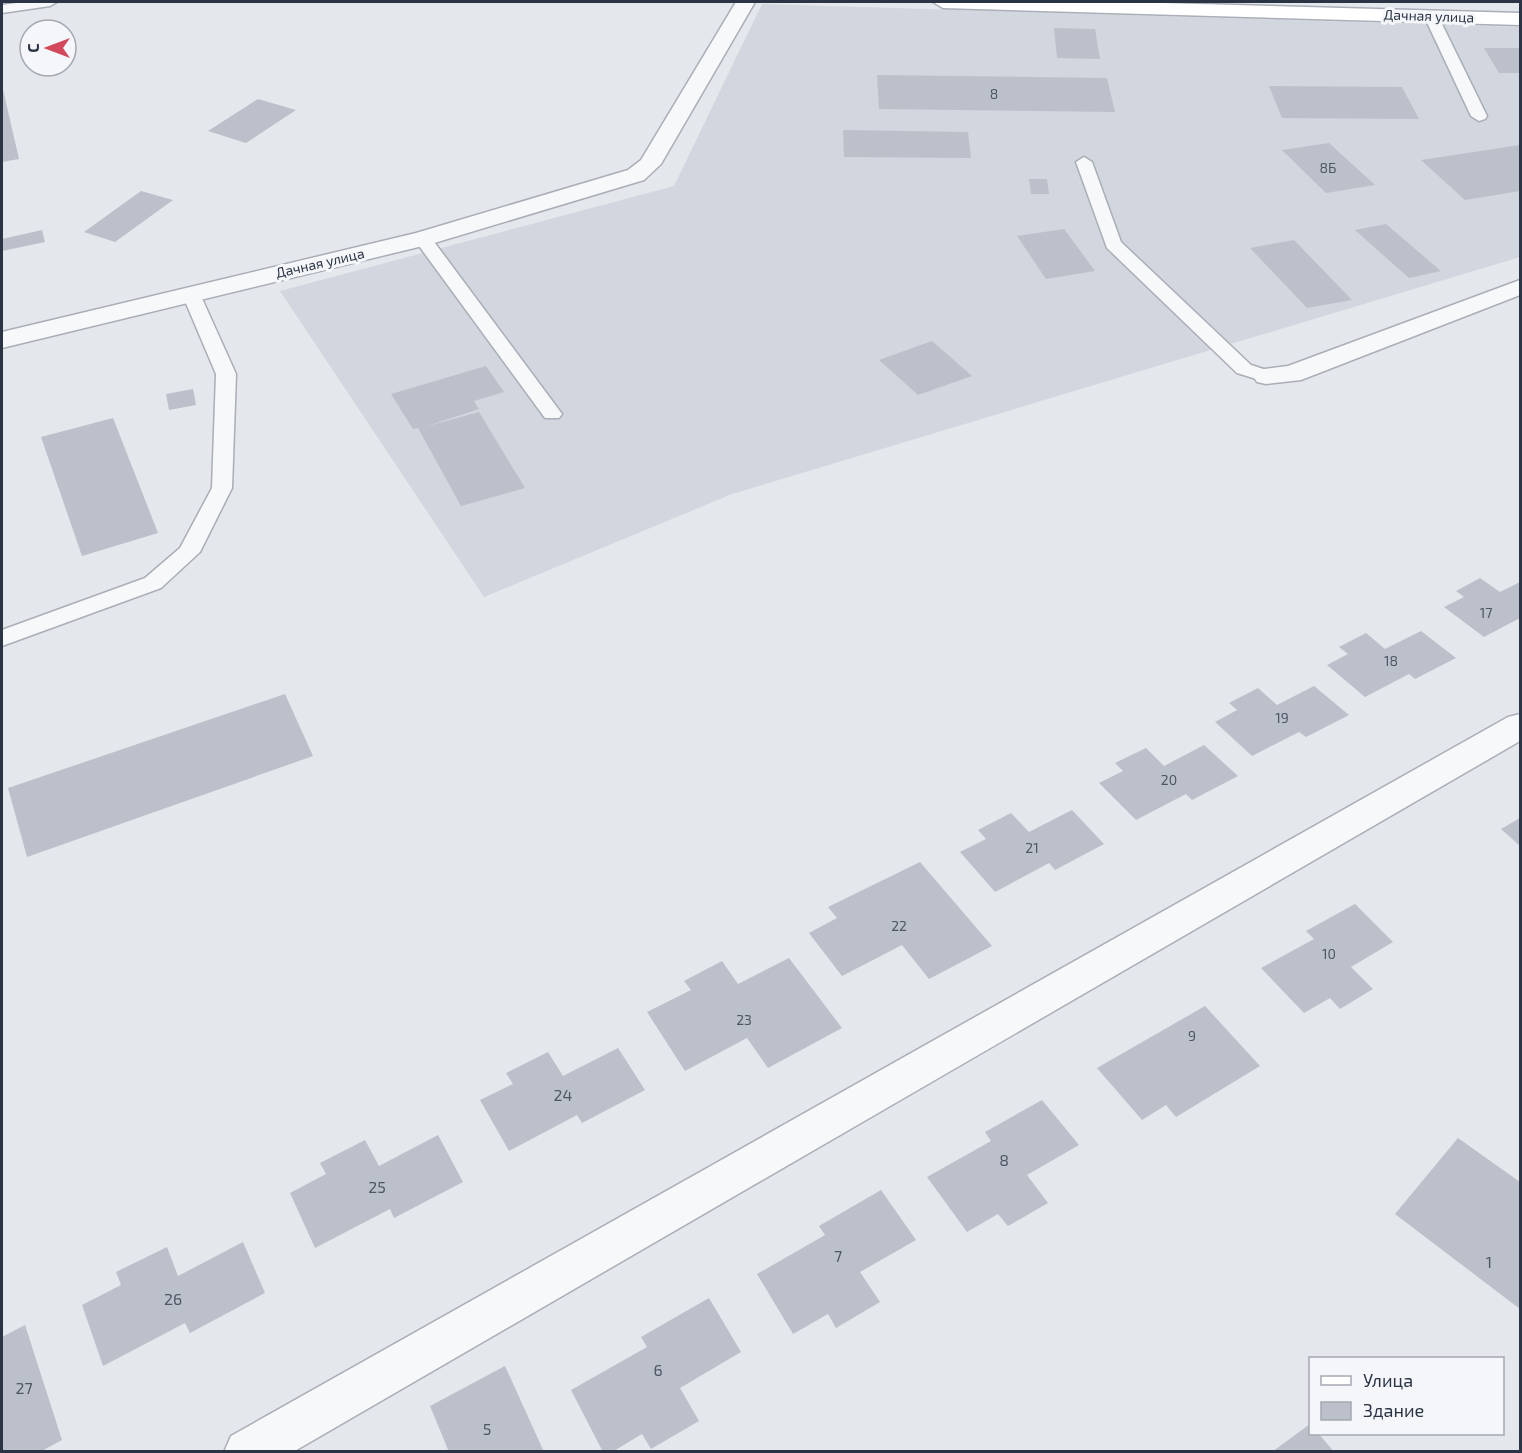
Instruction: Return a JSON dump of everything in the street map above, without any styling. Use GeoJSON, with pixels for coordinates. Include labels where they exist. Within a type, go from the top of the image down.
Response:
{"type":"FeatureCollection","features":[{"type":"Feature","properties":{"kind":"street","name":"Дачная улица"},"geometry":{"type":"LineString","coordinates":[[2,340],[423,239],[636,175],[650,164],[745,2]]}},
{"type":"Feature","properties":{"kind":"street","name":"Дачная улица"},"geometry":{"type":"LineString","coordinates":[[943,2],[1521,19]]}},
{"type":"Feature","properties":{"kind":"street"},"geometry":{"type":"LineString","coordinates":[[1266,376],[1292,374],[1521,287]]}},
{"type":"Feature","properties":{"kind":"street"},"geometry":{"type":"LineString","coordinates":[[247,1452],[1521,726]]}},
{"type":"Feature","properties":{"kind":"lane"},"geometry":{"type":"LineString","coordinates":[[3,9],[50,2]]}},
{"type":"Feature","properties":{"kind":"lane"},"geometry":{"type":"LineString","coordinates":[[1431,16],[1479,116]]}},
{"type":"Feature","properties":{"kind":"lane"},"geometry":{"type":"LineString","coordinates":[[1084,162],[1113,244],[1244,369],[1266,376]]}},
{"type":"Feature","properties":{"kind":"lane"},"geometry":{"type":"LineString","coordinates":[[423,239],[552,414]]}},
{"type":"Feature","properties":{"kind":"lane"},"geometry":{"type":"LineString","coordinates":[[2,638],[153,583],[189,552],[222,488],[226,374],[191,294]]}},
{"type":"Feature","properties":{"kind":"shaded area"},"geometry":{"type":"Polygon","coordinates":[[[762,4],[1520,27],[1520,257],[732,494],[484,597],[280,291],[674,186],[762,4]]]}},
{"type":"Feature","properties":{"kind":"building"},"geometry":{"type":"Polygon","coordinates":[[[1054,28],[1095,29],[1100,59],[1057,58],[1054,28]]]}},
{"type":"Feature","properties":{"kind":"building"},"geometry":{"type":"Polygon","coordinates":[[[1484,48],[1520,48],[1520,73],[1499,73],[1484,48]]]}},
{"type":"Feature","properties":{"kind":"building"},"geometry":{"type":"Polygon","coordinates":[[[877,75],[1107,78],[1115,112],[879,109],[877,75]]]}},
{"type":"Feature","properties":{"kind":"building"},"geometry":{"type":"Polygon","coordinates":[[[2,85],[19,159],[2,162],[2,85]]]}},
{"type":"Feature","properties":{"kind":"building"},"geometry":{"type":"Polygon","coordinates":[[[1269,86],[1402,87],[1419,119],[1282,118],[1269,86]]]}},
{"type":"Feature","properties":{"kind":"building"},"geometry":{"type":"Polygon","coordinates":[[[258,99],[296,110],[246,143],[208,131],[258,99]]]}},
{"type":"Feature","properties":{"kind":"building"},"geometry":{"type":"Polygon","coordinates":[[[843,130],[968,132],[971,158],[844,157],[843,130]]]}},
{"type":"Feature","properties":{"kind":"building"},"geometry":{"type":"Polygon","coordinates":[[[1329,143],[1375,185],[1326,193],[1282,150],[1329,143]]]}},
{"type":"Feature","properties":{"kind":"building"},"geometry":{"type":"Polygon","coordinates":[[[1520,145],[1520,191],[1465,200],[1421,160],[1520,145]]]}},
{"type":"Feature","properties":{"kind":"building"},"geometry":{"type":"Polygon","coordinates":[[[1029,179],[1047,179],[1049,194],[1031,194],[1029,179]]]}},
{"type":"Feature","properties":{"kind":"building"},"geometry":{"type":"Polygon","coordinates":[[[141,191],[173,200],[115,242],[84,232],[141,191]]]}},
{"type":"Feature","properties":{"kind":"building"},"geometry":{"type":"Polygon","coordinates":[[[1386,224],[1441,271],[1409,278],[1355,230],[1386,224]]]}},
{"type":"Feature","properties":{"kind":"building"},"geometry":{"type":"Polygon","coordinates":[[[1064,229],[1095,271],[1046,279],[1017,236],[1064,229]]]}},
{"type":"Feature","properties":{"kind":"building"},"geometry":{"type":"Polygon","coordinates":[[[42,230],[45,242],[2,251],[2,239],[42,230]]]}},
{"type":"Feature","properties":{"kind":"building"},"geometry":{"type":"Polygon","coordinates":[[[1294,240],[1352,300],[1307,308],[1250,248],[1294,240]]]}},
{"type":"Feature","properties":{"kind":"building"},"geometry":{"type":"Polygon","coordinates":[[[932,341],[972,376],[918,395],[879,360],[932,341]]]}},
{"type":"Feature","properties":{"kind":"building"},"geometry":{"type":"Polygon","coordinates":[[[486,366],[504,392],[474,401],[479,409],[424,427],[479,412],[525,488],[461,506],[418,428],[413,429],[391,394],[486,366]]]}},
{"type":"Feature","properties":{"kind":"building"},"geometry":{"type":"Polygon","coordinates":[[[193,389],[196,405],[169,410],[166,394],[193,389]]]}},
{"type":"Feature","properties":{"kind":"building"},"geometry":{"type":"Polygon","coordinates":[[[113,418],[158,533],[82,556],[41,437],[113,418]]]}},
{"type":"Feature","properties":{"kind":"building"},"geometry":{"type":"Polygon","coordinates":[[[1480,578],[1500,592],[1520,582],[1520,618],[1484,637],[1444,607],[1464,597],[1456,591],[1480,578]]]}},
{"type":"Feature","properties":{"kind":"building"},"geometry":{"type":"Polygon","coordinates":[[[1421,631],[1456,658],[1415,679],[1409,674],[1365,697],[1327,665],[1348,654],[1339,647],[1366,633],[1385,649],[1421,631]]]}},
{"type":"Feature","properties":{"kind":"building"},"geometry":{"type":"Polygon","coordinates":[[[1314,686],[1349,715],[1306,737],[1299,732],[1252,756],[1215,722],[1237,710],[1229,703],[1258,688],[1277,705],[1314,686]]]}},
{"type":"Feature","properties":{"kind":"building"},"geometry":{"type":"Polygon","coordinates":[[[285,694],[313,756],[27,857],[8,788],[285,694]]]}},
{"type":"Feature","properties":{"kind":"building"},"geometry":{"type":"Polygon","coordinates":[[[1204,745],[1238,776],[1192,800],[1186,794],[1136,820],[1099,783],[1123,771],[1115,763],[1146,748],[1164,766],[1204,745]]]}},
{"type":"Feature","properties":{"kind":"building"},"geometry":{"type":"Polygon","coordinates":[[[1072,810],[1104,844],[1055,870],[1049,863],[995,892],[960,852],[986,839],[978,830],[1011,813],[1029,832],[1072,810]]]}},
{"type":"Feature","properties":{"kind":"building"},"geometry":{"type":"Polygon","coordinates":[[[1520,818],[1520,846],[1501,829],[1520,818]]]}},
{"type":"Feature","properties":{"kind":"building"},"geometry":{"type":"Polygon","coordinates":[[[920,862],[992,946],[929,979],[902,945],[842,976],[809,933],[837,918],[828,907],[920,862]]]}},
{"type":"Feature","properties":{"kind":"building"},"geometry":{"type":"Polygon","coordinates":[[[1355,904],[1393,942],[1351,967],[1373,989],[1340,1009],[1330,998],[1304,1013],[1261,968],[1314,939],[1306,931],[1355,904]]]}},
{"type":"Feature","properties":{"kind":"building"},"geometry":{"type":"Polygon","coordinates":[[[789,958],[842,1028],[768,1068],[747,1038],[685,1071],[647,1012],[691,990],[684,981],[722,961],[738,984],[789,958]]]}},
{"type":"Feature","properties":{"kind":"building"},"geometry":{"type":"Polygon","coordinates":[[[1205,1006],[1260,1066],[1176,1117],[1166,1105],[1142,1120],[1097,1068],[1205,1006]]]}},
{"type":"Feature","properties":{"kind":"building"},"geometry":{"type":"Polygon","coordinates":[[[618,1048],[645,1090],[582,1123],[577,1115],[509,1151],[480,1100],[513,1084],[506,1073],[548,1052],[563,1076],[618,1048]]]}},
{"type":"Feature","properties":{"kind":"building"},"geometry":{"type":"Polygon","coordinates":[[[1042,1100],[1079,1145],[1027,1175],[1048,1203],[1008,1226],[998,1214],[967,1232],[927,1177],[991,1141],[985,1132],[1042,1100]]]}},
{"type":"Feature","properties":{"kind":"building"},"geometry":{"type":"Polygon","coordinates":[[[438,1135],[463,1182],[394,1218],[390,1209],[315,1248],[290,1193],[326,1174],[320,1163],[365,1140],[379,1166],[438,1135]]]}},
{"type":"Feature","properties":{"kind":"building"},"geometry":{"type":"Polygon","coordinates":[[[1458,1138],[1520,1182],[1520,1309],[1395,1214],[1458,1138]]]}},
{"type":"Feature","properties":{"kind":"building"},"geometry":{"type":"Polygon","coordinates":[[[881,1190],[916,1240],[860,1272],[880,1302],[836,1328],[828,1314],[793,1334],[757,1274],[825,1235],[819,1226],[881,1190]]]}},
{"type":"Feature","properties":{"kind":"building"},"geometry":{"type":"Polygon","coordinates":[[[243,1242],[265,1293],[190,1333],[185,1323],[103,1366],[82,1305],[121,1285],[116,1272],[167,1247],[178,1276],[243,1242]]]}},
{"type":"Feature","properties":{"kind":"building"},"geometry":{"type":"Polygon","coordinates":[[[709,1298],[741,1352],[680,1388],[699,1421],[651,1449],[642,1434],[612,1452],[603,1452],[571,1390],[647,1347],[641,1337],[709,1298]]]}},
{"type":"Feature","properties":{"kind":"building"},"geometry":{"type":"Polygon","coordinates":[[[25,1325],[62,1440],[40,1452],[2,1452],[2,1337],[25,1325]]]}},
{"type":"Feature","properties":{"kind":"building"},"geometry":{"type":"Polygon","coordinates":[[[505,1366],[544,1452],[449,1452],[430,1406],[505,1366]]]}},
{"type":"Feature","properties":{"kind":"building"},"geometry":{"type":"Polygon","coordinates":[[[1309,1425],[1309,1435],[1320,1435],[1334,1452],[1272,1452],[1309,1425]]]}}]}
